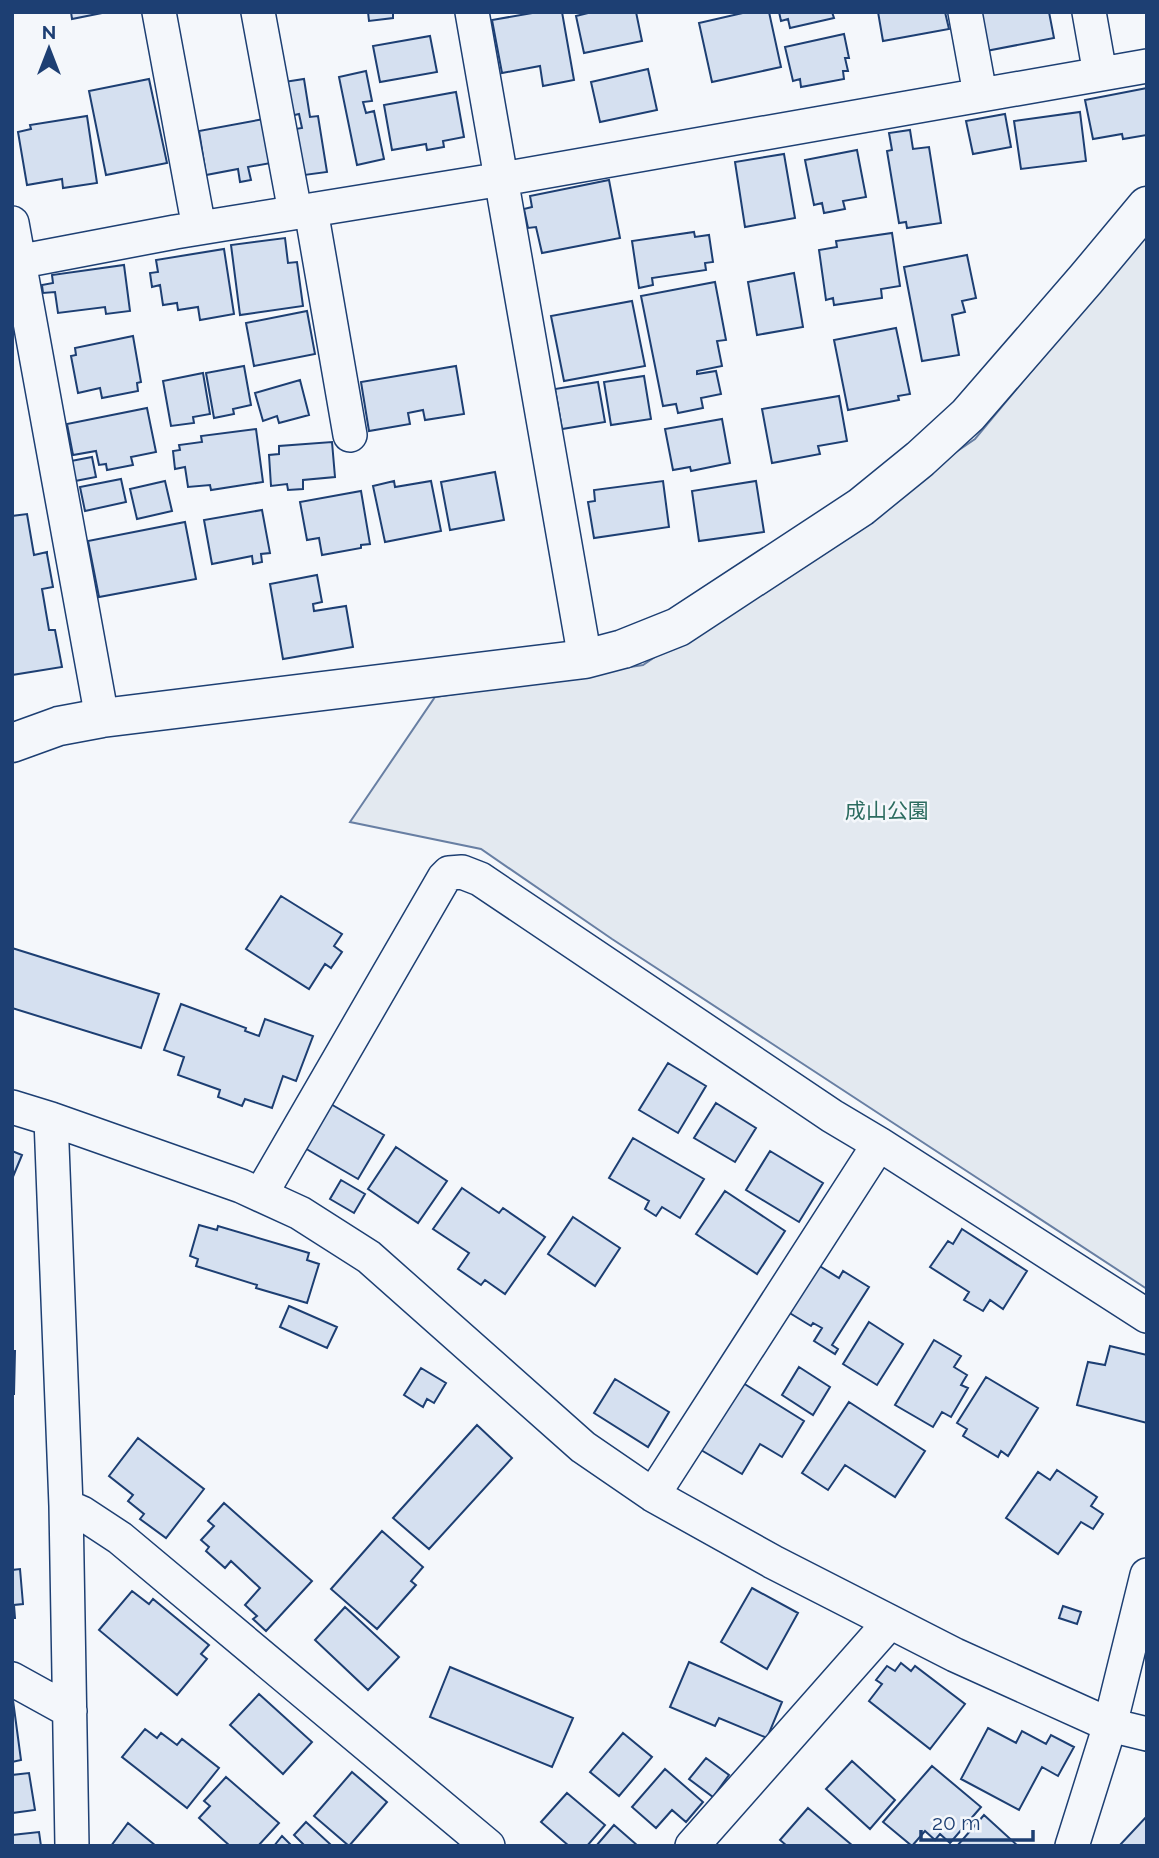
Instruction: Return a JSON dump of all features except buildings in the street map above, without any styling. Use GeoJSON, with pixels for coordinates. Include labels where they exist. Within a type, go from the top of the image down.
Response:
{"type":"FeatureCollection","features":[{"type":"Feature","properties":{"kind":"street"},"geometry":{"type":"LineString","coordinates":[[159,12],[199,229]]}},
{"type":"Feature","properties":{"kind":"street"},"geometry":{"type":"LineString","coordinates":[[258,12],[350,435]]}},
{"type":"Feature","properties":{"kind":"street"},"geometry":{"type":"LineString","coordinates":[[472,12],[585,659]]}},
{"type":"Feature","properties":{"kind":"street"},"geometry":{"type":"LineString","coordinates":[[965,12],[980,94]]}},
{"type":"Feature","properties":{"kind":"street"},"geometry":{"type":"LineString","coordinates":[[1089,12],[1100,74]]}},
{"type":"Feature","properties":{"kind":"street"},"geometry":{"type":"LineString","coordinates":[[16,262],[1147,66]]}},
{"type":"Feature","properties":{"kind":"street"},"geometry":{"type":"LineString","coordinates":[[12,743],[59,726],[102,718],[585,659],[624,649],[678,627],[871,499],[920,459],[968,415],[1147,206]]}},
{"type":"Feature","properties":{"kind":"street"},"geometry":{"type":"LineString","coordinates":[[12,223],[16,262],[102,718]]}},
{"type":"Feature","properties":{"kind":"street"},"geometry":{"type":"LineString","coordinates":[[261,1194],[444,878],[455,872],[480,879],[832,1116],[1147,1316]]}},
{"type":"Feature","properties":{"kind":"street"},"geometry":{"type":"LineString","coordinates":[[12,1107],[261,1194],[300,1213],[369,1257],[583,1447],[653,1494],[773,1562],[955,1655],[1110,1726],[1147,1734]]}},
{"type":"Feature","properties":{"kind":"street"},"geometry":{"type":"LineString","coordinates":[[51,1119],[66,1506],[72,1846]]}},
{"type":"Feature","properties":{"kind":"street"},"geometry":{"type":"LineString","coordinates":[[653,1494],[880,1144]]}},
{"type":"Feature","properties":{"kind":"street"},"geometry":{"type":"LineString","coordinates":[[66,1506],[82,1513],[120,1538],[488,1846]]}},
{"type":"Feature","properties":{"kind":"street"},"geometry":{"type":"LineString","coordinates":[[1072,1846],[1110,1726],[1147,1575]]}},
{"type":"Feature","properties":{"kind":"street"},"geometry":{"type":"LineString","coordinates":[[692,1846],[890,1622]]}},
{"type":"Feature","properties":{"kind":"street"},"geometry":{"type":"LineString","coordinates":[[12,1679],[70,1711]]}},
{"type":"Feature","properties":{"kind":"green space","name":"成山公園"},"geometry":{"type":"Polygon","coordinates":[[[1147,232],[1147,1289],[612,939],[481,849],[350,822],[435,697],[643,665],[975,439],[1147,232]]]}}]}
